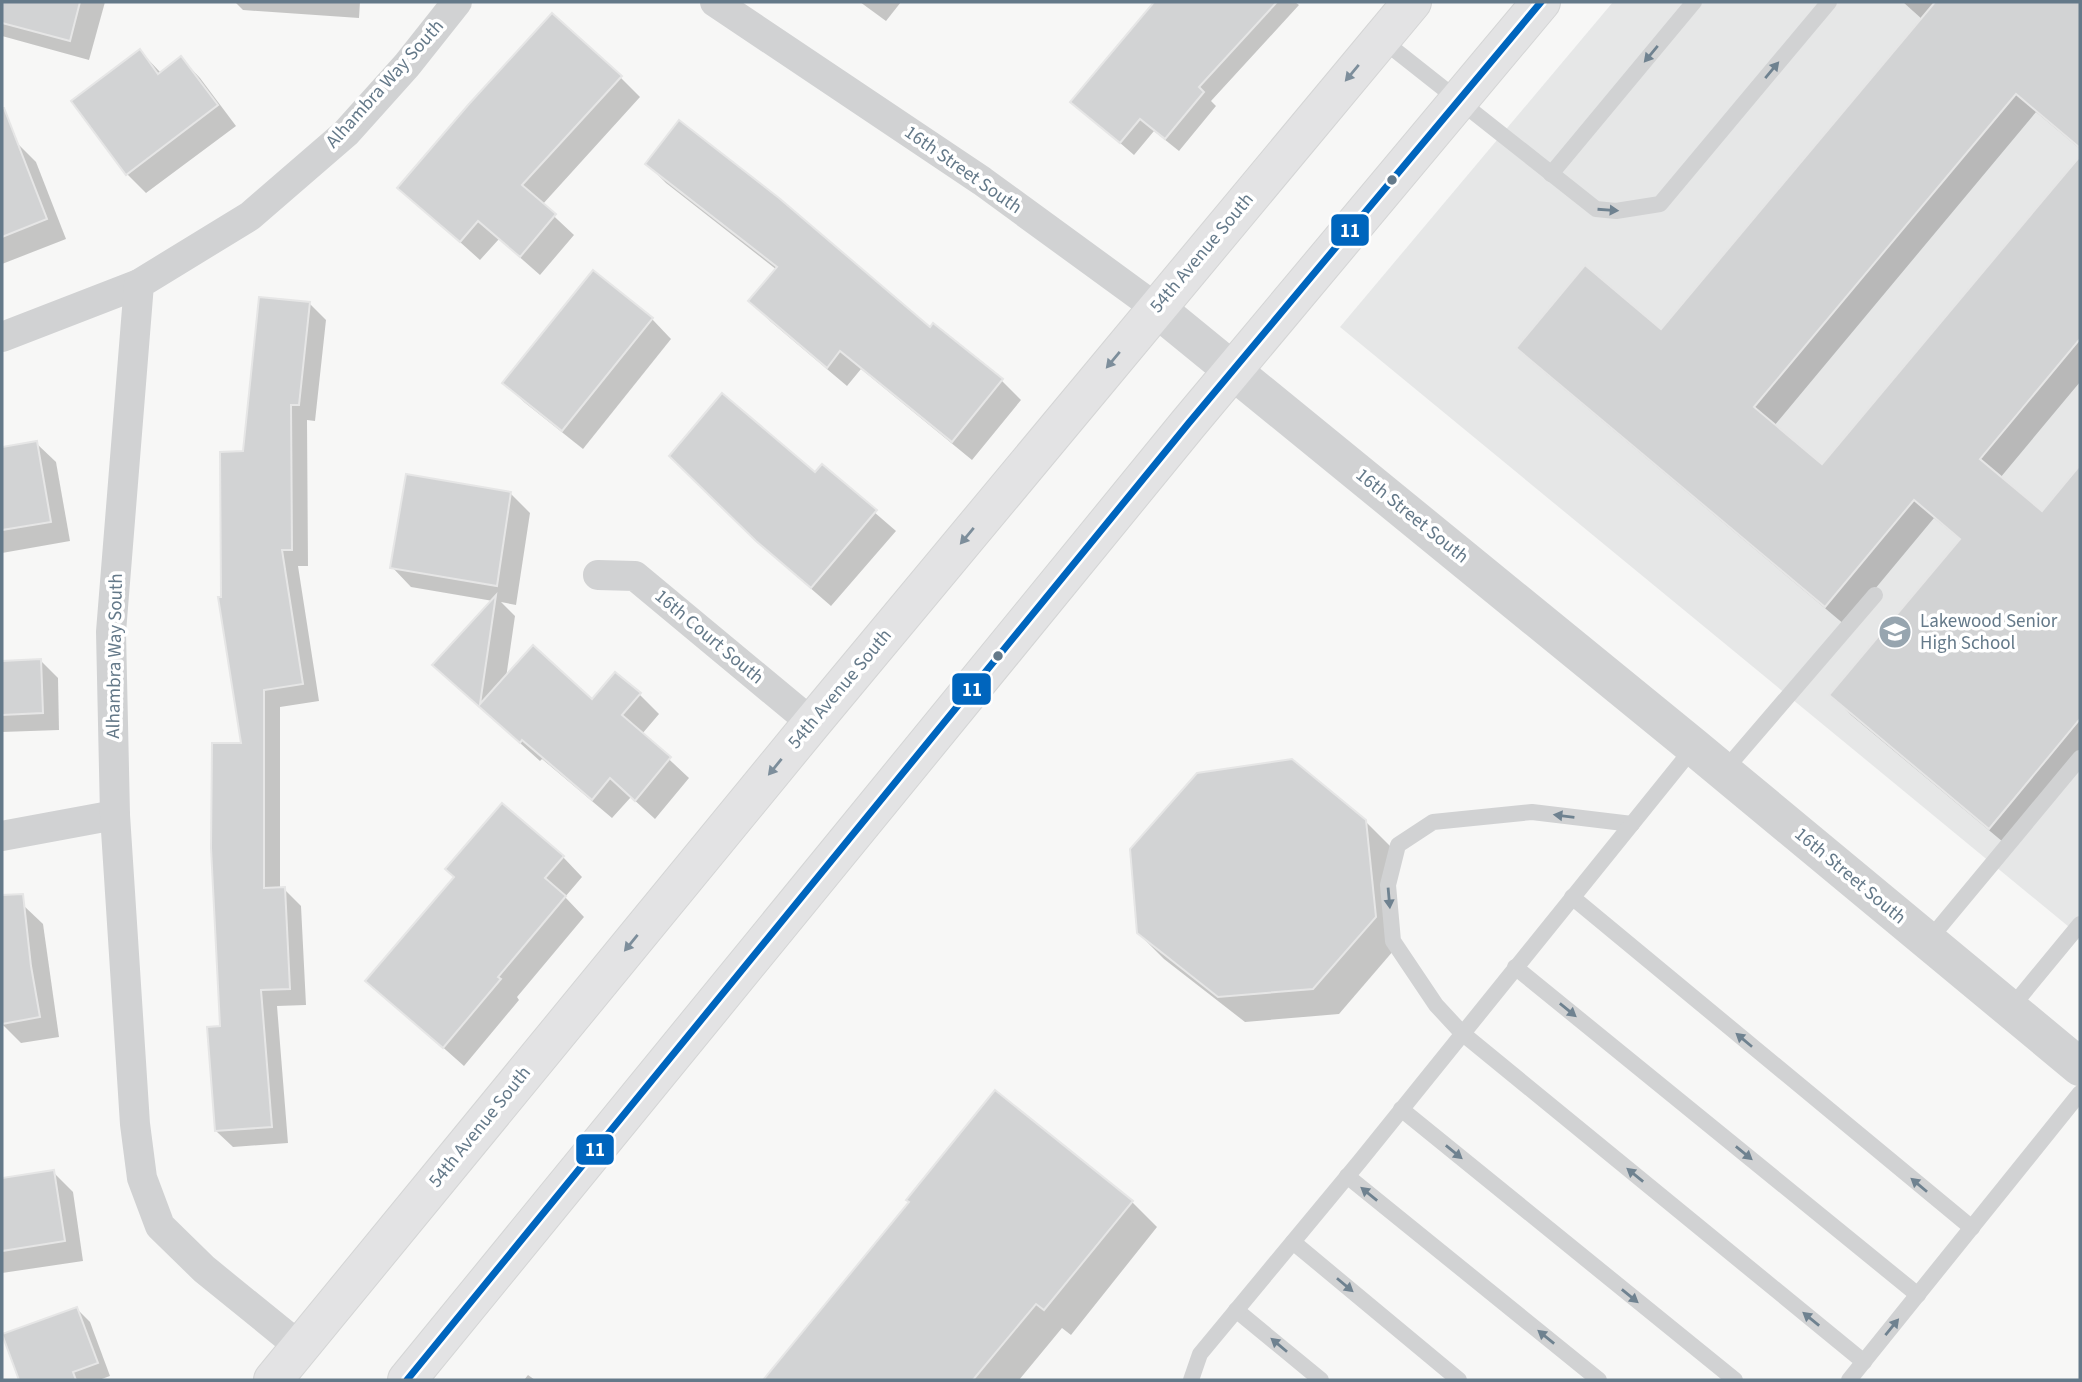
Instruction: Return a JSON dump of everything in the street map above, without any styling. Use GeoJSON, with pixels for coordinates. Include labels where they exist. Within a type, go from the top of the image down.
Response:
{"type":"FeatureCollection","features":[{"type":"Feature","properties":{"kind":"main road","name":"54th Avenue South"},"geometry":{"type":"LineString","coordinates":[[272,1380],[812,723],[1412,2]]}},
{"type":"Feature","properties":{"kind":"main road"},"geometry":{"type":"LineString","coordinates":[[407,1380],[1234,369],[1541,2]]}},
{"type":"Feature","properties":{"kind":"street","name":"Alhambra Way South"},"geometry":{"type":"LineString","coordinates":[[300,1347],[204,1269],[160,1226],[142,1178],[135,1124],[114,815],[111,632],[139,284],[250,216],[346,133],[407,65],[457,2]]}},
{"type":"Feature","properties":{"kind":"street","name":"16th Street South"},"geometry":{"type":"LineString","coordinates":[[715,2],[982,181],[1156,308],[1234,369],[2080,1067]]}},
{"type":"Feature","properties":{"kind":"street"},"geometry":{"type":"LineString","coordinates":[[2,337],[139,284]]}},
{"type":"Feature","properties":{"kind":"street","name":"16th Court South"},"geometry":{"type":"LineString","coordinates":[[598,575],[635,576],[812,723]]}},
{"type":"Feature","properties":{"kind":"street"},"geometry":{"type":"LineString","coordinates":[[2,836],[114,815]]}},
{"type":"Feature","properties":{"kind":"lane"},"geometry":{"type":"LineString","coordinates":[[1551,174],[1694,2]]}},
{"type":"Feature","properties":{"kind":"lane"},"geometry":{"type":"LineString","coordinates":[[1381,39],[1596,209],[1616,211],[1660,204],[1829,2]]}},
{"type":"Feature","properties":{"kind":"lane"},"geometry":{"type":"LineString","coordinates":[[1723,772],[1875,595]]}},
{"type":"Feature","properties":{"kind":"lane"},"geometry":{"type":"LineString","coordinates":[[1191,1380],[1200,1354],[1694,747]]}},
{"type":"Feature","properties":{"kind":"lane"},"geometry":{"type":"LineString","coordinates":[[1928,941],[2080,758]]}},
{"type":"Feature","properties":{"kind":"lane"},"geometry":{"type":"LineString","coordinates":[[1632,824],[1532,812],[1433,822],[1398,845],[1388,886],[1393,941],[1436,1005],[1462,1033],[1864,1362]]}},
{"type":"Feature","properties":{"kind":"lane"},"geometry":{"type":"LineString","coordinates":[[1572,897],[1972,1228]]}},
{"type":"Feature","properties":{"kind":"lane"},"geometry":{"type":"LineString","coordinates":[[2010,1009],[2080,924]]}},
{"type":"Feature","properties":{"kind":"lane"},"geometry":{"type":"LineString","coordinates":[[1515,967],[1919,1295]]}},
{"type":"Feature","properties":{"kind":"lane"},"geometry":{"type":"LineString","coordinates":[[1849,1380],[2080,1093]]}},
{"type":"Feature","properties":{"kind":"lane"},"geometry":{"type":"LineString","coordinates":[[1401,1109],[1734,1380]]}},
{"type":"Feature","properties":{"kind":"lane"},"geometry":{"type":"LineString","coordinates":[[1347,1176],[1599,1380]]}},
{"type":"Feature","properties":{"kind":"lane"},"geometry":{"type":"LineString","coordinates":[[1293,1242],[1459,1380]]}},
{"type":"Feature","properties":{"kind":"lane"},"geometry":{"type":"LineString","coordinates":[[1236,1310],[1321,1380]]}},
{"type":"Feature","properties":{"kind":"shaded area","name":"Lakewood Senior High School"},"geometry":{"type":"Polygon","coordinates":[[[1613,2],[2080,2],[2080,936],[1340,327],[1613,2]]]}},
{"type":"Feature","properties":{"kind":"building"},"geometry":{"type":"Polygon","coordinates":[[[2,2],[80,2],[70,41],[2,23],[2,2]]]}},
{"type":"Feature","properties":{"kind":"building"},"geometry":{"type":"Polygon","coordinates":[[[1154,2],[1277,2],[1199,87],[1204,92],[1165,139],[1140,119],[1120,143],[1070,102],[1154,2]]]}},
{"type":"Feature","properties":{"kind":"building"},"geometry":{"type":"Polygon","coordinates":[[[1935,2],[2080,2],[2080,148],[2016,94],[1754,407],[1822,464],[2080,156],[2080,339],[1980,459],[2042,511],[2080,465],[2080,719],[1989,829],[1829,695],[1960,539],[1914,500],[1825,607],[1516,348],[1585,265],[1661,329],[1935,2]]]}},
{"type":"Feature","properties":{"kind":"building"},"geometry":{"type":"Polygon","coordinates":[[[552,13],[622,76],[522,185],[556,214],[520,257],[478,221],[460,242],[397,188],[552,13]]]}},
{"type":"Feature","properties":{"kind":"building"},"geometry":{"type":"Polygon","coordinates":[[[140,49],[158,74],[181,56],[218,105],[126,175],[71,101],[140,49]]]}},
{"type":"Feature","properties":{"kind":"building"},"geometry":{"type":"Polygon","coordinates":[[[2,108],[47,219],[2,237],[2,108]]]}},
{"type":"Feature","properties":{"kind":"building"},"geometry":{"type":"Polygon","coordinates":[[[679,120],[779,198],[930,327],[933,323],[1003,379],[952,442],[840,351],[827,368],[748,301],[777,267],[645,164],[679,120]]]}},
{"type":"Feature","properties":{"kind":"building"},"geometry":{"type":"Polygon","coordinates":[[[593,270],[653,318],[562,431],[502,383],[593,270]]]}},
{"type":"Feature","properties":{"kind":"building"},"geometry":{"type":"Polygon","coordinates":[[[259,297],[310,302],[299,405],[291,405],[292,550],[282,550],[303,684],[264,690],[264,888],[285,887],[290,989],[261,990],[272,1127],[215,1131],[207,1027],[220,1026],[211,848],[212,743],[241,743],[218,597],[221,597],[220,452],[243,451],[259,297]]]}},
{"type":"Feature","properties":{"kind":"building"},"geometry":{"type":"Polygon","coordinates":[[[722,393],[815,472],[822,464],[877,510],[811,588],[756,541],[669,456],[722,393]]]}},
{"type":"Feature","properties":{"kind":"building"},"geometry":{"type":"Polygon","coordinates":[[[37,441],[51,522],[2,530],[2,447],[37,441]]]}},
{"type":"Feature","properties":{"kind":"building"},"geometry":{"type":"Polygon","coordinates":[[[406,474],[511,492],[497,586],[390,568],[406,474]]]}},
{"type":"Feature","properties":{"kind":"building"},"geometry":{"type":"Polygon","coordinates":[[[496,595],[480,704],[533,645],[592,699],[615,672],[641,693],[622,715],[671,757],[635,801],[610,778],[592,800],[522,740],[520,743],[432,665],[496,595]]]}},
{"type":"Feature","properties":{"kind":"building"},"geometry":{"type":"Polygon","coordinates":[[[41,659],[43,713],[2,715],[2,661],[41,659]]]}},
{"type":"Feature","properties":{"kind":"building"},"geometry":{"type":"Polygon","coordinates":[[[1292,759],[1366,820],[1376,917],[1313,989],[1218,997],[1137,933],[1130,849],[1197,773],[1292,759]]]}},
{"type":"Feature","properties":{"kind":"building"},"geometry":{"type":"Polygon","coordinates":[[[502,803],[564,856],[545,878],[566,896],[443,1048],[365,981],[454,877],[445,869],[502,803]]]}},
{"type":"Feature","properties":{"kind":"building"},"geometry":{"type":"Polygon","coordinates":[[[23,894],[40,1017],[2,1024],[2,895],[23,894]]]}},
{"type":"Feature","properties":{"kind":"building"},"geometry":{"type":"Polygon","coordinates":[[[995,1090],[1133,1201],[1044,1310],[1036,1304],[973,1380],[763,1380],[909,1202],[906,1200],[995,1090]]]}},
{"type":"Feature","properties":{"kind":"building"},"geometry":{"type":"Polygon","coordinates":[[[54,1170],[65,1241],[2,1251],[2,1178],[54,1170]]]}},
{"type":"Feature","properties":{"kind":"building"},"geometry":{"type":"Polygon","coordinates":[[[77,1307],[98,1363],[73,1372],[76,1380],[19,1380],[2,1334],[77,1307]]]}},
{"type":"Feature","properties":{"kind":"transit line","name":"11"},"geometry":{"type":"LineString","coordinates":[[407,1380],[1188,424],[1541,2]]}},
{"type":"Feature","properties":{"kind":"place","name":"Lakewood Senior High School"},"geometry":{"type":"Point","coordinates":[1895,632]}}]}
